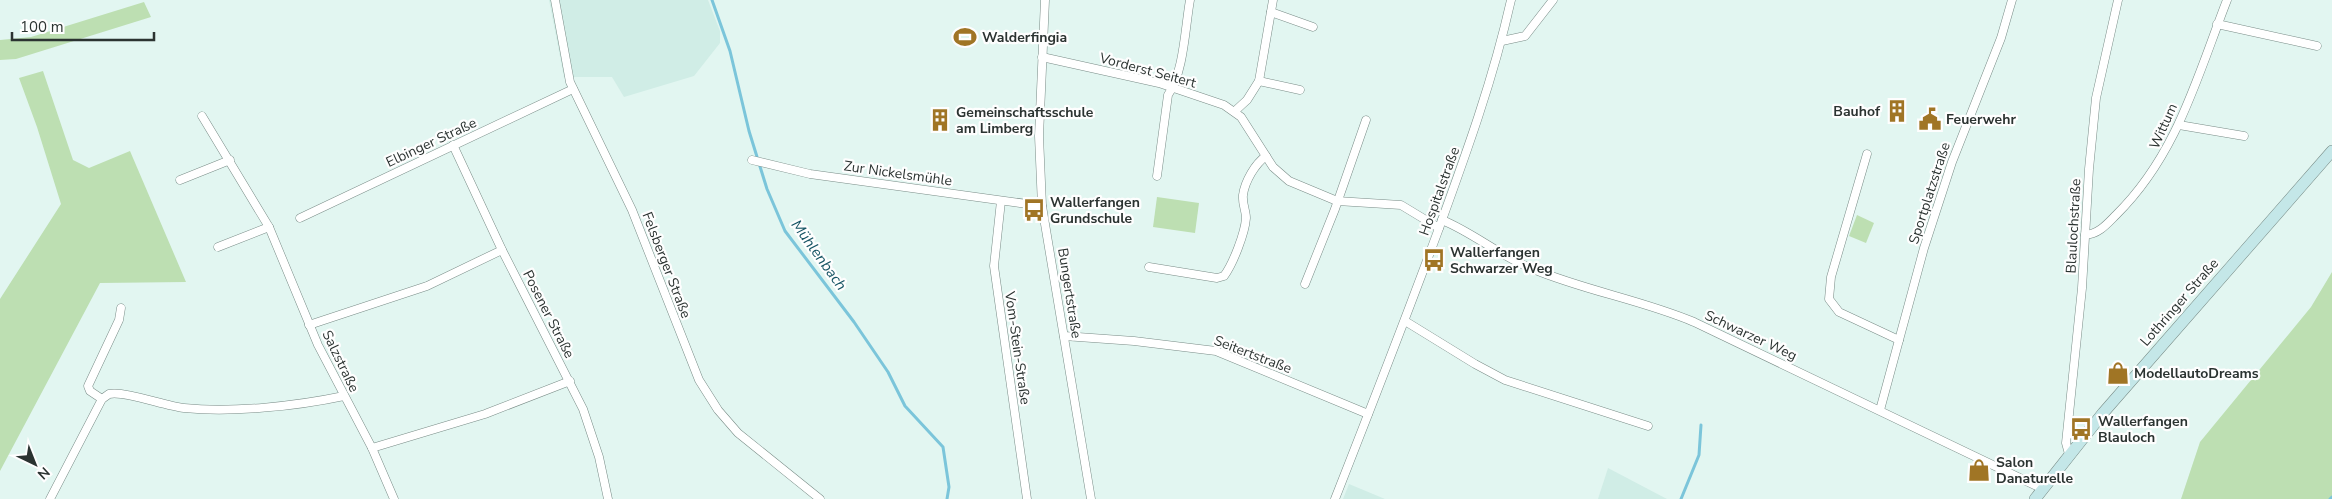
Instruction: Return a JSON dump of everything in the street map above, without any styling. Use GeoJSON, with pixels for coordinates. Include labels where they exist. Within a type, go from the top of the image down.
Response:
{"type":"FeatureCollection","features":[{"type":"Feature","properties":{"kind":"street","name":"Felsberger Straße"},"geometry":{"type":"LineString","coordinates":[[555,0],[566,66],[573,89],[632,210],[688,354],[708,396],[738,433],[820,499]]}},
{"type":"Feature","properties":{"kind":"street","name":"Bungertstraße"},"geometry":{"type":"LineString","coordinates":[[1045,0],[1039,136],[1042,206],[1091,499]]}},
{"type":"Feature","properties":{"kind":"street"},"geometry":{"type":"LineString","coordinates":[[1157,176],[1168,96],[1178,73],[1190,0]]}},
{"type":"Feature","properties":{"kind":"street"},"geometry":{"type":"LineString","coordinates":[[1273,0],[1259,81],[1247,100],[1235,111],[1241,117],[1266,156],[1280,175],[1289,181],[1337,201],[1401,205],[1439,228]]}},
{"type":"Feature","properties":{"kind":"street","name":"Hospitalstraße"},"geometry":{"type":"LineString","coordinates":[[1335,499],[1405,320],[1488,92],[1511,0]]}},
{"type":"Feature","properties":{"kind":"street"},"geometry":{"type":"LineString","coordinates":[[1502,40],[1525,36],[1553,0]]}},
{"type":"Feature","properties":{"kind":"street","name":"Sportplatzstraße"},"geometry":{"type":"LineString","coordinates":[[1880,410],[1924,248],[1952,162],[2001,38],[2012,0]]}},
{"type":"Feature","properties":{"kind":"street","name":"Blaulochstraße"},"geometry":{"type":"LineString","coordinates":[[2069,454],[2066,443],[2080,316],[2096,98],[2118,0]]}},
{"type":"Feature","properties":{"kind":"street","name":"Wittum"},"geometry":{"type":"LineString","coordinates":[[2085,235],[2100,230],[2142,187],[2163,156],[2179,125],[2227,0]]}},
{"type":"Feature","properties":{"kind":"street"},"geometry":{"type":"LineString","coordinates":[[1272,12],[1313,27]]}},
{"type":"Feature","properties":{"kind":"street"},"geometry":{"type":"LineString","coordinates":[[2217,24],[2317,46]]}},
{"type":"Feature","properties":{"kind":"street","name":"Vorderst Seitert"},"geometry":{"type":"LineString","coordinates":[[1042,57],[1159,83],[1235,111]]}},
{"type":"Feature","properties":{"kind":"street"},"geometry":{"type":"LineString","coordinates":[[1259,81],[1300,90]]}},
{"type":"Feature","properties":{"kind":"street","name":"Elbinger Straße"},"geometry":{"type":"LineString","coordinates":[[300,218],[573,89]]}},
{"type":"Feature","properties":{"kind":"street","name":"Salzstraße"},"geometry":{"type":"LineString","coordinates":[[202,116],[270,229],[309,324],[372,448],[394,499]]}},
{"type":"Feature","properties":{"kind":"street"},"geometry":{"type":"LineString","coordinates":[[1305,284],[1366,120]]}},
{"type":"Feature","properties":{"kind":"street"},"geometry":{"type":"LineString","coordinates":[[2179,125],[2244,136]]}},
{"type":"Feature","properties":{"kind":"street","name":"Posener Straße"},"geometry":{"type":"LineString","coordinates":[[453,145],[502,250],[570,381],[592,434],[608,499]]}},
{"type":"Feature","properties":{"kind":"street","name":"Lothringer Straße"},"geometry":{"type":"LineString","coordinates":[[2035,499],[2069,454],[2160,346],[2332,151]]}},
{"type":"Feature","properties":{"kind":"street"},"geometry":{"type":"LineString","coordinates":[[1868,154],[1831,277],[1829,299],[1839,312],[1899,340]]}},
{"type":"Feature","properties":{"kind":"street"},"geometry":{"type":"LineString","coordinates":[[1149,267],[1216,278],[1224,276],[1244,229],[1246,218],[1243,195],[1253,170],[1258,162],[1266,156]]}},
{"type":"Feature","properties":{"kind":"street"},"geometry":{"type":"LineString","coordinates":[[180,180],[230,160]]}},
{"type":"Feature","properties":{"kind":"street","name":"Zur Nickelsmühle"},"geometry":{"type":"LineString","coordinates":[[752,160],[810,174],[1042,206]]}},
{"type":"Feature","properties":{"kind":"street","name":"Vom-Stein-Straße"},"geometry":{"type":"LineString","coordinates":[[1001,201],[994,266],[1028,499]]}},
{"type":"Feature","properties":{"kind":"street","name":"Schwarzer Weg"},"geometry":{"type":"LineString","coordinates":[[1442,220],[1530,268],[1577,286],[1652,306],[1694,322],[2043,489]]}},
{"type":"Feature","properties":{"kind":"street"},"geometry":{"type":"LineString","coordinates":[[218,247],[270,229]]}},
{"type":"Feature","properties":{"kind":"street"},"geometry":{"type":"LineString","coordinates":[[309,324],[427,286],[502,250]]}},
{"type":"Feature","properties":{"kind":"street"},"geometry":{"type":"LineString","coordinates":[[102,399],[90,391],[88,386],[119,320],[121,308]]}},
{"type":"Feature","properties":{"kind":"street"},"geometry":{"type":"LineString","coordinates":[[1405,320],[1475,364],[1505,380],[1648,426]]}},
{"type":"Feature","properties":{"kind":"street","name":"Seitertstraße"},"geometry":{"type":"LineString","coordinates":[[1064,336],[1134,341],[1216,351],[1368,414]]}},
{"type":"Feature","properties":{"kind":"street"},"geometry":{"type":"LineString","coordinates":[[372,448],[484,414],[570,381]]}},
{"type":"Feature","properties":{"kind":"street"},"geometry":{"type":"LineString","coordinates":[[50,499],[102,399],[114,393],[182,408],[216,410],[278,405],[344,396]]}},
{"type":"Feature","properties":{"kind":"shaded area"},"geometry":{"type":"Polygon","coordinates":[[[549,0],[708,0],[720,31],[720,43],[694,76],[624,97],[612,77],[564,77],[549,0]]]}},
{"type":"Feature","properties":{"kind":"shaded area"},"geometry":{"type":"Polygon","coordinates":[[[1608,468],[1667,499],[1598,499],[1608,468]]]}},
{"type":"Feature","properties":{"kind":"shaded area"},"geometry":{"type":"Polygon","coordinates":[[[1349,484],[1385,499],[1343,499],[1349,484]]]}},
{"type":"Feature","properties":{"kind":"green space"},"geometry":{"type":"Polygon","coordinates":[[[144,2],[151,17],[16,59],[0,60],[0,40],[31,37],[144,2]]]}},
{"type":"Feature","properties":{"kind":"green space"},"geometry":{"type":"Polygon","coordinates":[[[43,71],[73,160],[89,168],[130,151],[186,282],[100,283],[0,471],[0,299],[61,204],[37,127],[19,78],[43,71]]]}},
{"type":"Feature","properties":{"kind":"green space"},"geometry":{"type":"Polygon","coordinates":[[[1157,197],[1199,203],[1195,233],[1153,227],[1157,197]]]}},
{"type":"Feature","properties":{"kind":"green space"},"geometry":{"type":"Polygon","coordinates":[[[1857,215],[1874,223],[1866,243],[1849,236],[1857,215]]]}},
{"type":"Feature","properties":{"kind":"green space"},"geometry":{"type":"Polygon","coordinates":[[[2332,272],[2332,499],[2181,499],[2200,442],[2311,307],[2332,272]]]}},
{"type":"Feature","properties":{"kind":"waterway","name":"Mühlenbach"},"geometry":{"type":"LineString","coordinates":[[712,0],[730,51],[749,131],[767,189],[785,231],[854,322],[888,372],[905,406],[943,447],[949,487],[947,499]]}},
{"type":"Feature","properties":{"kind":"waterway"},"geometry":{"type":"LineString","coordinates":[[1681,499],[1699,455],[1701,425]]}},
{"type":"Feature","properties":{"kind":"place","name":"Walderfingia"},"geometry":{"type":"Point","coordinates":[965,37]}},
{"type":"Feature","properties":{"kind":"place","name":"Bauhof"},"geometry":{"type":"Point","coordinates":[1897,111]}},
{"type":"Feature","properties":{"kind":"place","name":"Feuerwehr"},"geometry":{"type":"Point","coordinates":[1930,119]}},
{"type":"Feature","properties":{"kind":"place","name":"Gemeinschaftsschule am Limberg"},"geometry":{"type":"Point","coordinates":[940,120]}},
{"type":"Feature","properties":{"kind":"place","name":"Wallerfangen Grundschule"},"geometry":{"type":"Point","coordinates":[1034,210]}},
{"type":"Feature","properties":{"kind":"place","name":"Wallerfangen Schwarzer Weg"},"geometry":{"type":"Point","coordinates":[1434,260]}},
{"type":"Feature","properties":{"kind":"place","name":"ModellautoDreams"},"geometry":{"type":"Point","coordinates":[2118,373]}},
{"type":"Feature","properties":{"kind":"place","name":"Wallerfangen Blauloch"},"geometry":{"type":"Point","coordinates":[2081,429]}},
{"type":"Feature","properties":{"kind":"place","name":"Salon Danaturelle"},"geometry":{"type":"Point","coordinates":[1979,470]}}]}
